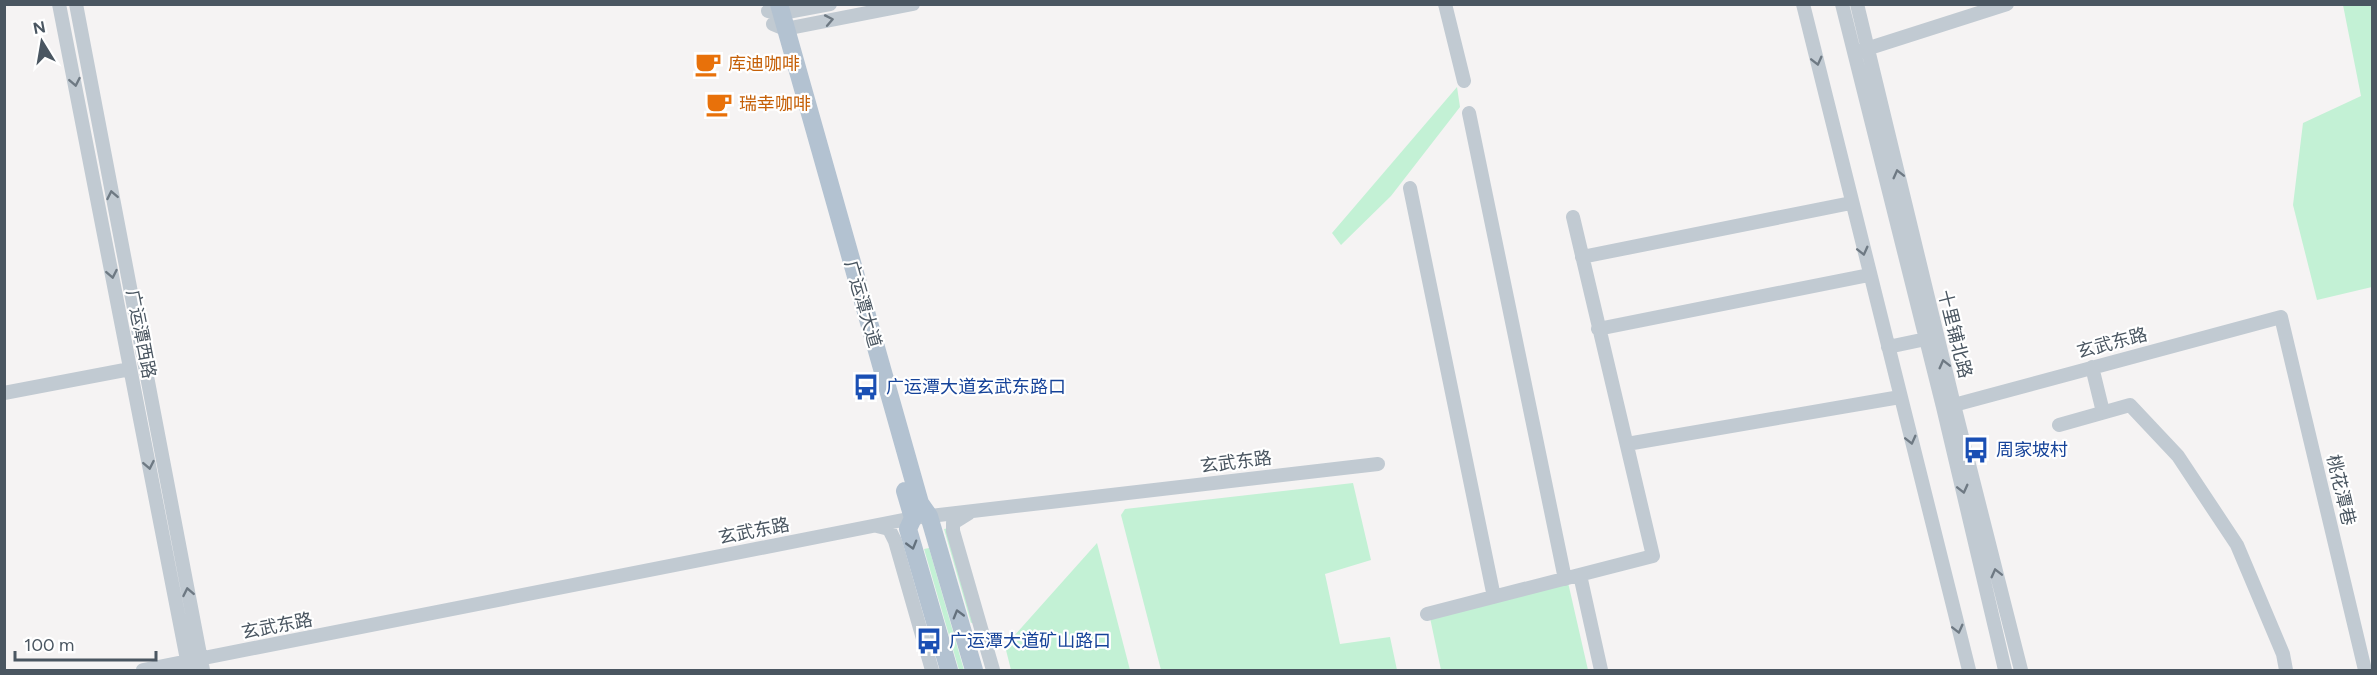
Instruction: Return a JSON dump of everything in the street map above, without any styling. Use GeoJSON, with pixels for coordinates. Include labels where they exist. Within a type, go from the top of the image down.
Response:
{"type":"FeatureCollection","features":[{"type":"Feature","properties":{"kind":"main road","name":"广运潭大道"},"geometry":{"type":"LineString","coordinates":[[775,14],[920,503],[921,517],[975,670]]}},
{"type":"Feature","properties":{"kind":"main road","name":"广运潭大道"},"geometry":{"type":"LineString","coordinates":[[921,517],[908,529],[949,670]]}},
{"type":"Feature","properties":{"kind":"street","name":"广运潭西路"},"geometry":{"type":"LineString","coordinates":[[59,4],[130,369],[195,666]]}},
{"type":"Feature","properties":{"kind":"street","name":"广运潭西路"},"geometry":{"type":"LineString","coordinates":[[76,4],[195,666]]}},
{"type":"Feature","properties":{"kind":"street"},"geometry":{"type":"LineString","coordinates":[[775,14],[830,4]]}},
{"type":"Feature","properties":{"kind":"street"},"geometry":{"type":"LineString","coordinates":[[775,14],[913,4]]}},
{"type":"Feature","properties":{"kind":"street"},"geometry":{"type":"LineString","coordinates":[[1445,4],[1464,81]]}},
{"type":"Feature","properties":{"kind":"street"},"geometry":{"type":"LineString","coordinates":[[1803,4],[1969,670]]}},
{"type":"Feature","properties":{"kind":"street","name":"十里铺北路"},"geometry":{"type":"LineString","coordinates":[[1842,4],[1861,51],[2021,670]]}},
{"type":"Feature","properties":{"kind":"street","name":"十里铺北路"},"geometry":{"type":"LineString","coordinates":[[1857,4],[1861,51],[1926,339],[2005,670]]}},
{"type":"Feature","properties":{"kind":"street"},"geometry":{"type":"LineString","coordinates":[[1861,51],[2007,4]]}},
{"type":"Feature","properties":{"kind":"street"},"geometry":{"type":"LineString","coordinates":[[1469,113],[1565,579]]}},
{"type":"Feature","properties":{"kind":"street"},"geometry":{"type":"LineString","coordinates":[[1410,188],[1494,597]]}},
{"type":"Feature","properties":{"kind":"street"},"geometry":{"type":"LineString","coordinates":[[1582,257],[1851,203]]}},
{"type":"Feature","properties":{"kind":"street"},"geometry":{"type":"LineString","coordinates":[[1426,614],[1653,556],[1573,218]]}},
{"type":"Feature","properties":{"kind":"street"},"geometry":{"type":"LineString","coordinates":[[1598,329],[1869,275]]}},
{"type":"Feature","properties":{"kind":"street","name":"玄武东路"},"geometry":{"type":"LineString","coordinates":[[1954,405],[2281,317]]}},
{"type":"Feature","properties":{"kind":"street","name":"桃花潭巷"},"geometry":{"type":"LineString","coordinates":[[2281,317],[2365,670]]}},
{"type":"Feature","properties":{"kind":"street"},"geometry":{"type":"LineString","coordinates":[[1888,347],[1926,339]]}},
{"type":"Feature","properties":{"kind":"street"},"geometry":{"type":"LineString","coordinates":[[2092,367],[2103,412]]}},
{"type":"Feature","properties":{"kind":"street"},"geometry":{"type":"LineString","coordinates":[[4,393],[130,369]]}},
{"type":"Feature","properties":{"kind":"street"},"geometry":{"type":"LineString","coordinates":[[1627,444],[1900,397]]}},
{"type":"Feature","properties":{"kind":"street"},"geometry":{"type":"LineString","coordinates":[[2058,425],[2130,405],[2178,456],[2237,544],[2283,654],[2286,670]]}},
{"type":"Feature","properties":{"kind":"street","name":"玄武东路"},"geometry":{"type":"LineString","coordinates":[[143,670],[195,666],[921,517],[1377,464]]}},
{"type":"Feature","properties":{"kind":"street"},"geometry":{"type":"LineString","coordinates":[[980,510],[960,517],[952,527],[993,670]]}},
{"type":"Feature","properties":{"kind":"street"},"geometry":{"type":"LineString","coordinates":[[872,526],[884,526],[892,533],[932,670]]}},
{"type":"Feature","properties":{"kind":"street"},"geometry":{"type":"LineString","coordinates":[[1580,575],[1601,670]]}},
{"type":"Feature","properties":{"kind":"street"},"geometry":{"type":"LineString","coordinates":[[975,670],[979,625]]}},
{"type":"Feature","properties":{"kind":"green space"},"geometry":{"type":"Polygon","coordinates":[[[2343,5],[2372,5],[2372,287],[2317,300],[2293,205],[2303,123],[2361,96],[2343,5]]]}},
{"type":"Feature","properties":{"kind":"green space"},"geometry":{"type":"Polygon","coordinates":[[[1457,87],[1460,107],[1391,196],[1341,245],[1332,233],[1457,87]]]}},
{"type":"Feature","properties":{"kind":"green space"},"geometry":{"type":"Polygon","coordinates":[[[1353,483],[1371,560],[1325,574],[1340,644],[1390,637],[1397,670],[1161,670],[1121,515],[1125,509],[1353,483]]]}},
{"type":"Feature","properties":{"kind":"green space"},"geometry":{"type":"Polygon","coordinates":[[[949,528],[976,622],[971,623],[944,529],[949,528]]]}},
{"type":"Feature","properties":{"kind":"green space"},"geometry":{"type":"Polygon","coordinates":[[[1097,543],[1130,670],[1011,670],[1005,646],[1097,543]]]}},
{"type":"Feature","properties":{"kind":"green space"},"geometry":{"type":"Polygon","coordinates":[[[929,548],[964,670],[959,670],[924,549],[929,548]]]}},
{"type":"Feature","properties":{"kind":"green space"},"geometry":{"type":"Polygon","coordinates":[[[1567,578],[1588,670],[1441,670],[1429,613],[1567,578]]]}},
{"type":"Feature","properties":{"kind":"place","name":"库迪咖啡"},"geometry":{"type":"Point","coordinates":[708,64]}},
{"type":"Feature","properties":{"kind":"place","name":"瑞幸咖啡"},"geometry":{"type":"Point","coordinates":[719,104]}},
{"type":"Feature","properties":{"kind":"place","name":"广运潭大道玄武东路口"},"geometry":{"type":"Point","coordinates":[866,387]}},
{"type":"Feature","properties":{"kind":"place","name":"周家坡村"},"geometry":{"type":"Point","coordinates":[1976,450]}},
{"type":"Feature","properties":{"kind":"place","name":"广运潭大道矿山路口"},"geometry":{"type":"Point","coordinates":[929,641]}}]}
